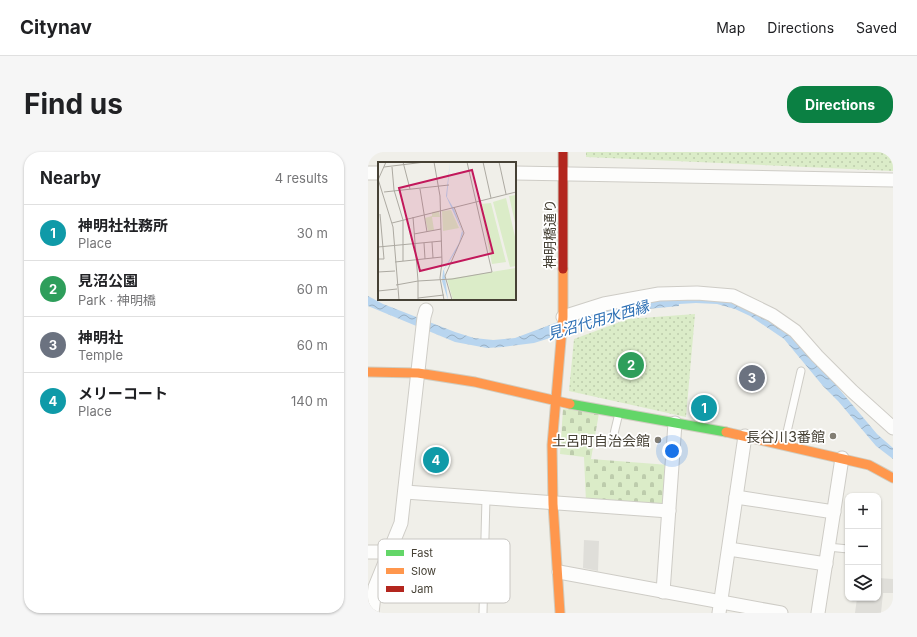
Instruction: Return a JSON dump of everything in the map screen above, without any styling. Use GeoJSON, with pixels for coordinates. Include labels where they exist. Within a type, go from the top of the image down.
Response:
{"type":"FeatureCollection","features":[{"type":"Feature","properties":{"kind":"street","name":"神明橋通り"},"geometry":{"type":"LineString","coordinates":[[560,613],[553,504],[552,445],[554,401],[563,317],[563,152]]}},
{"type":"Feature","properties":{"kind":"street"},"geometry":{"type":"LineString","coordinates":[[516,173],[893,180]]}},
{"type":"Feature","properties":{"kind":"street"},"geometry":{"type":"LineString","coordinates":[[563,317],[604,304],[659,294],[697,293],[733,296],[772,316],[795,331],[817,356],[852,391],[893,428]]}},
{"type":"Feature","properties":{"kind":"street"},"geometry":{"type":"LineString","coordinates":[[394,539],[401,523],[425,314]]}},
{"type":"Feature","properties":{"kind":"street"},"geometry":{"type":"LineString","coordinates":[[368,372],[418,373],[475,382],[554,401],[745,436],[870,465],[893,478]]}},
{"type":"Feature","properties":{"kind":"street"},"geometry":{"type":"LineString","coordinates":[[663,592],[675,423]]}},
{"type":"Feature","properties":{"kind":"street"},"geometry":{"type":"LineString","coordinates":[[720,608],[745,436]]}},
{"type":"Feature","properties":{"kind":"street"},"geometry":{"type":"LineString","coordinates":[[818,613],[842,458]]}},
{"type":"Feature","properties":{"kind":"street"},"geometry":{"type":"LineString","coordinates":[[405,492],[553,504],[669,511]]}},
{"type":"Feature","properties":{"kind":"street"},"geometry":{"type":"LineString","coordinates":[[736,497],[834,512]]}},
{"type":"Feature","properties":{"kind":"street"},"geometry":{"type":"LineString","coordinates":[[729,549],[826,564]]}},
{"type":"Feature","properties":{"kind":"street"},"geometry":{"type":"LineString","coordinates":[[558,572],[663,592],[720,608],[781,613]]}},
{"type":"Feature","properties":{"kind":"street"},"geometry":{"type":"LineString","coordinates":[[372,613],[375,587],[378,579]]}},
{"type":"Feature","properties":{"kind":"lane"},"geometry":{"type":"LineString","coordinates":[[784,445],[801,371]]}},
{"type":"Feature","properties":{"kind":"lane"},"geometry":{"type":"LineString","coordinates":[[612,442],[619,413]]}},
{"type":"Feature","properties":{"kind":"lane"},"geometry":{"type":"LineString","coordinates":[[485,539],[486,498]]}},
{"type":"Feature","properties":{"kind":"lane"},"geometry":{"type":"LineString","coordinates":[[828,547],[845,549]]}},
{"type":"Feature","properties":{"kind":"lane"},"geometry":{"type":"LineString","coordinates":[[483,603],[483,613]]}},
{"type":"Feature","properties":{"kind":"green space"},"geometry":{"type":"Polygon","coordinates":[[[586,152],[893,152],[893,171],[586,157],[586,152]]]}},
{"type":"Feature","properties":{"kind":"green space"},"geometry":{"type":"Polygon","coordinates":[[[695,314],[686,417],[569,391],[574,339],[628,319],[695,314]]]}},
{"type":"Feature","properties":{"kind":"green space"},"geometry":{"type":"Polygon","coordinates":[[[563,409],[599,413],[591,459],[669,465],[666,506],[586,502],[584,457],[560,454],[563,409]]]}},
{"type":"Feature","properties":{"kind":"shaded area"},"geometry":{"type":"Polygon","coordinates":[[[584,540],[599,541],[598,571],[583,568],[584,540]]]}},
{"type":"Feature","properties":{"kind":"shaded area"},"geometry":{"type":"Polygon","coordinates":[[[881,578],[893,579],[893,593],[883,593],[881,613],[855,613],[857,601],[881,601],[881,578]]]}},
{"type":"Feature","properties":{"kind":"water","name":"見沼代用水西縁"},"geometry":{"type":"Polygon","coordinates":[[[368,296],[383,304],[455,332],[474,338],[493,340],[515,338],[574,316],[646,300],[729,299],[757,311],[791,335],[814,359],[877,434],[893,448],[893,459],[876,446],[784,339],[750,316],[735,309],[717,304],[696,303],[637,310],[614,314],[534,343],[487,348],[455,342],[368,306],[368,296]]]}},
{"type":"Feature","properties":{"kind":"traffic: fast"},"geometry":{"type":"LineString","coordinates":[[570,404],[726,432]]}},
{"type":"Feature","properties":{"kind":"traffic: slow"},"geometry":{"type":"LineString","coordinates":[[560,613],[553,504],[552,445],[563,317],[563,269]]}},
{"type":"Feature","properties":{"kind":"traffic: slow"},"geometry":{"type":"LineString","coordinates":[[368,372],[418,373],[475,382],[570,404]]}},
{"type":"Feature","properties":{"kind":"traffic: slow"},"geometry":{"type":"LineString","coordinates":[[726,432],[869,465],[893,478]]}},
{"type":"Feature","properties":{"kind":"traffic: jam"},"geometry":{"type":"LineString","coordinates":[[563,152],[563,269]]}},
{"type":"Feature","properties":{"kind":"place","name":"見沼公園"},"geometry":{"type":"Point","coordinates":[631,365]}},
{"type":"Feature","properties":{"kind":"place","name":"神明社"},"geometry":{"type":"Point","coordinates":[752,378]}},
{"type":"Feature","properties":{"kind":"place","name":"神明社社務所"},"geometry":{"type":"Point","coordinates":[704,408]}},
{"type":"Feature","properties":{"kind":"place","name":"長谷川3番館"},"geometry":{"type":"Point","coordinates":[833,436]}},
{"type":"Feature","properties":{"kind":"place","name":"土呂町自治会館"},"geometry":{"type":"Point","coordinates":[658,440]}},
{"type":"Feature","properties":{"kind":"place","name":"メリーコート"},"geometry":{"type":"Point","coordinates":[436,460]}}]}
